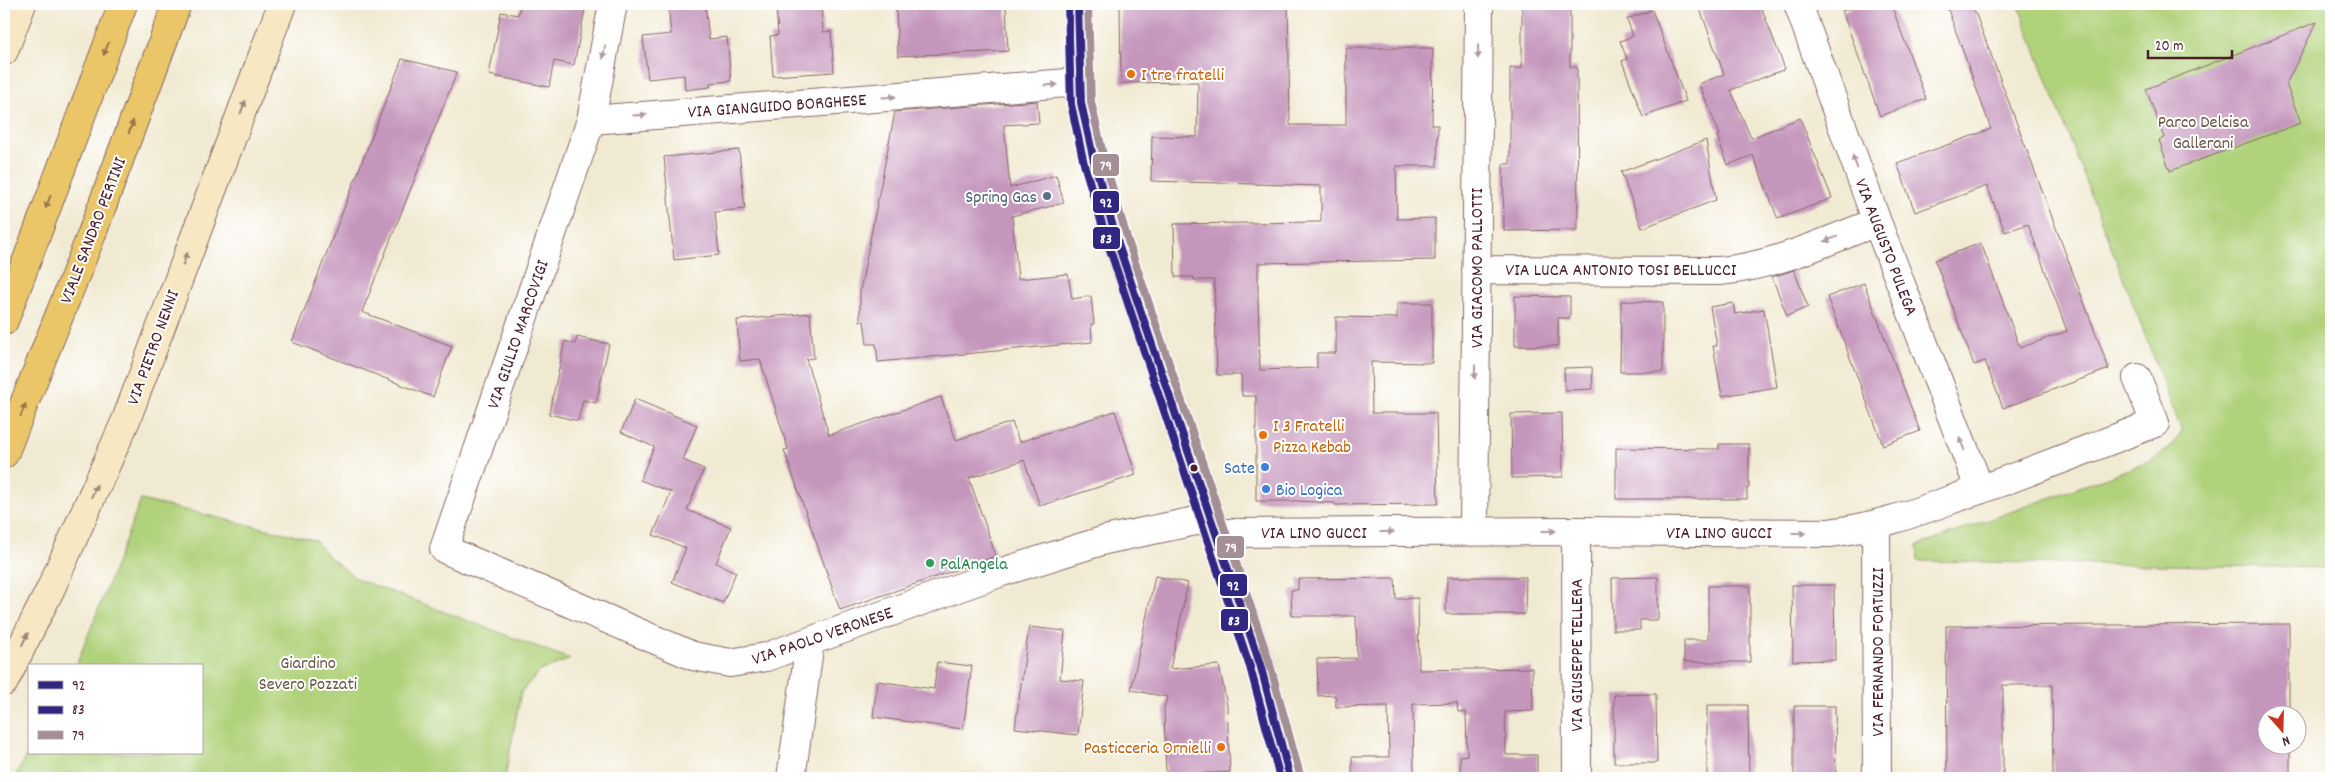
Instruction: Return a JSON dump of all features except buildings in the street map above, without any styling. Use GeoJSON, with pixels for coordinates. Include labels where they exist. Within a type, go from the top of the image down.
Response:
{"type":"FeatureCollection","features":[{"type":"Feature","properties":{"kind":"highway"},"geometry":{"type":"LineString","coordinates":[[4,321],[123,4]]}},
{"type":"Feature","properties":{"kind":"highway","name":"VIALE SANDRO PERTINI"},"geometry":{"type":"LineString","coordinates":[[4,454],[90,236],[177,4]]}},
{"type":"Feature","properties":{"kind":"street"},"geometry":{"type":"LineString","coordinates":[[4,51],[22,4]]}},
{"type":"Feature","properties":{"kind":"street","name":"VIA PIETRO NENNI"},"geometry":{"type":"LineString","coordinates":[[4,682],[51,588],[126,420],[282,4]]}},
{"type":"Feature","properties":{"kind":"street"},"geometry":{"type":"LineString","coordinates":[[592,120],[613,4]]}},
{"type":"Feature","properties":{"kind":"street"},"geometry":{"type":"LineString","coordinates":[[1078,4],[1080,82],[1084,123],[1118,244],[1260,664],[1290,778]]}},
{"type":"Feature","properties":{"kind":"street","name":"VIA GIACOMO PALLOTTI"},"geometry":{"type":"LineString","coordinates":[[1474,531],[1479,4]]}},
{"type":"Feature","properties":{"kind":"street","name":"VIA AUGUSTO PULEGA"},"geometry":{"type":"LineString","coordinates":[[1798,4],[1877,222],[1980,490]]}},
{"type":"Feature","properties":{"kind":"street","name":"VIA GIANGUIDO BORGHESE"},"geometry":{"type":"LineString","coordinates":[[592,120],[1080,82]]}},
{"type":"Feature","properties":{"kind":"street","name":"VIA GIULIO MARCOVIGI"},"geometry":{"type":"LineString","coordinates":[[444,548],[592,120]]}},
{"type":"Feature","properties":{"kind":"street","name":"VIA LUCA ANTONIO TOSI BELLUCCI"},"geometry":{"type":"LineString","coordinates":[[1476,270],[1720,271],[1742,269],[1766,264],[1877,222]]}},
{"type":"Feature","properties":{"kind":"street","name":"VIA LINO GUCCI"},"geometry":{"type":"LineString","coordinates":[[1213,525],[1474,531],[1829,533],[1876,526],[1980,490],[2156,423],[2137,378]]}},
{"type":"Feature","properties":{"kind":"street","name":"VIA PAOLO VERONESE"},"geometry":{"type":"LineString","coordinates":[[444,548],[684,652],[713,661],[730,663],[748,661],[810,642],[1002,572],[1105,540],[1213,525]]}},
{"type":"Feature","properties":{"kind":"street","name":"VIA FERNANDO FORTUZZI"},"geometry":{"type":"LineString","coordinates":[[1876,526],[1877,778]]}},
{"type":"Feature","properties":{"kind":"street","name":"VIA GIUSEPPE TELLERA"},"geometry":{"type":"LineString","coordinates":[[1576,531],[1577,778]]}},
{"type":"Feature","properties":{"kind":"street"},"geometry":{"type":"LineString","coordinates":[[791,778],[810,642]]}},
{"type":"Feature","properties":{"kind":"green space","name":"Parco Delcisa Gallerani"},"geometry":{"type":"Polygon","coordinates":[[[2018,4],[2331,4],[2331,568],[1918,561],[1917,546],[2151,461],[2171,447],[2182,432],[2018,4]]]}},
{"type":"Feature","properties":{"kind":"green space","name":"Giardino Severo Pozzati"},"geometry":{"type":"Polygon","coordinates":[[[141,500],[315,540],[328,556],[357,579],[570,659],[540,671],[521,692],[505,778],[14,778],[28,753],[202,754],[202,664],[77,664],[141,500]]]}},
{"type":"Feature","properties":{"kind":"transit line","name":"83"},"geometry":{"type":"LineString","coordinates":[[1068,4],[1071,104],[1084,164],[1109,247],[1250,667],[1280,778]]}},
{"type":"Feature","properties":{"kind":"transit line","name":"92"},"geometry":{"type":"LineString","coordinates":[[1078,4],[1081,103],[1094,161],[1118,244],[1260,664],[1290,778]]}},
{"type":"Feature","properties":{"kind":"transit line","name":"79"},"geometry":{"type":"LineString","coordinates":[[1088,4],[1091,102],[1104,159],[1128,241],[1269,661],[1300,775]]}},
{"type":"Feature","properties":{"kind":"place","name":"I tre fratelli"},"geometry":{"type":"Point","coordinates":[1131,74]}},
{"type":"Feature","properties":{"kind":"place","name":"Spring Gas"},"geometry":{"type":"Point","coordinates":[1047,196]}},
{"type":"Feature","properties":{"kind":"place","name":"I 3 Fratelli Pizza Kebab"},"geometry":{"type":"Point","coordinates":[1263,435]}},
{"type":"Feature","properties":{"kind":"place","name":"Sate"},"geometry":{"type":"Point","coordinates":[1265,467]}},
{"type":"Feature","properties":{"kind":"place","name":"Bio Logica"},"geometry":{"type":"Point","coordinates":[1266,489]}},
{"type":"Feature","properties":{"kind":"place","name":"PalAngela"},"geometry":{"type":"Point","coordinates":[930,563]}},
{"type":"Feature","properties":{"kind":"place","name":"Pasticceria Ornielli"},"geometry":{"type":"Point","coordinates":[1221,747]}}]}
